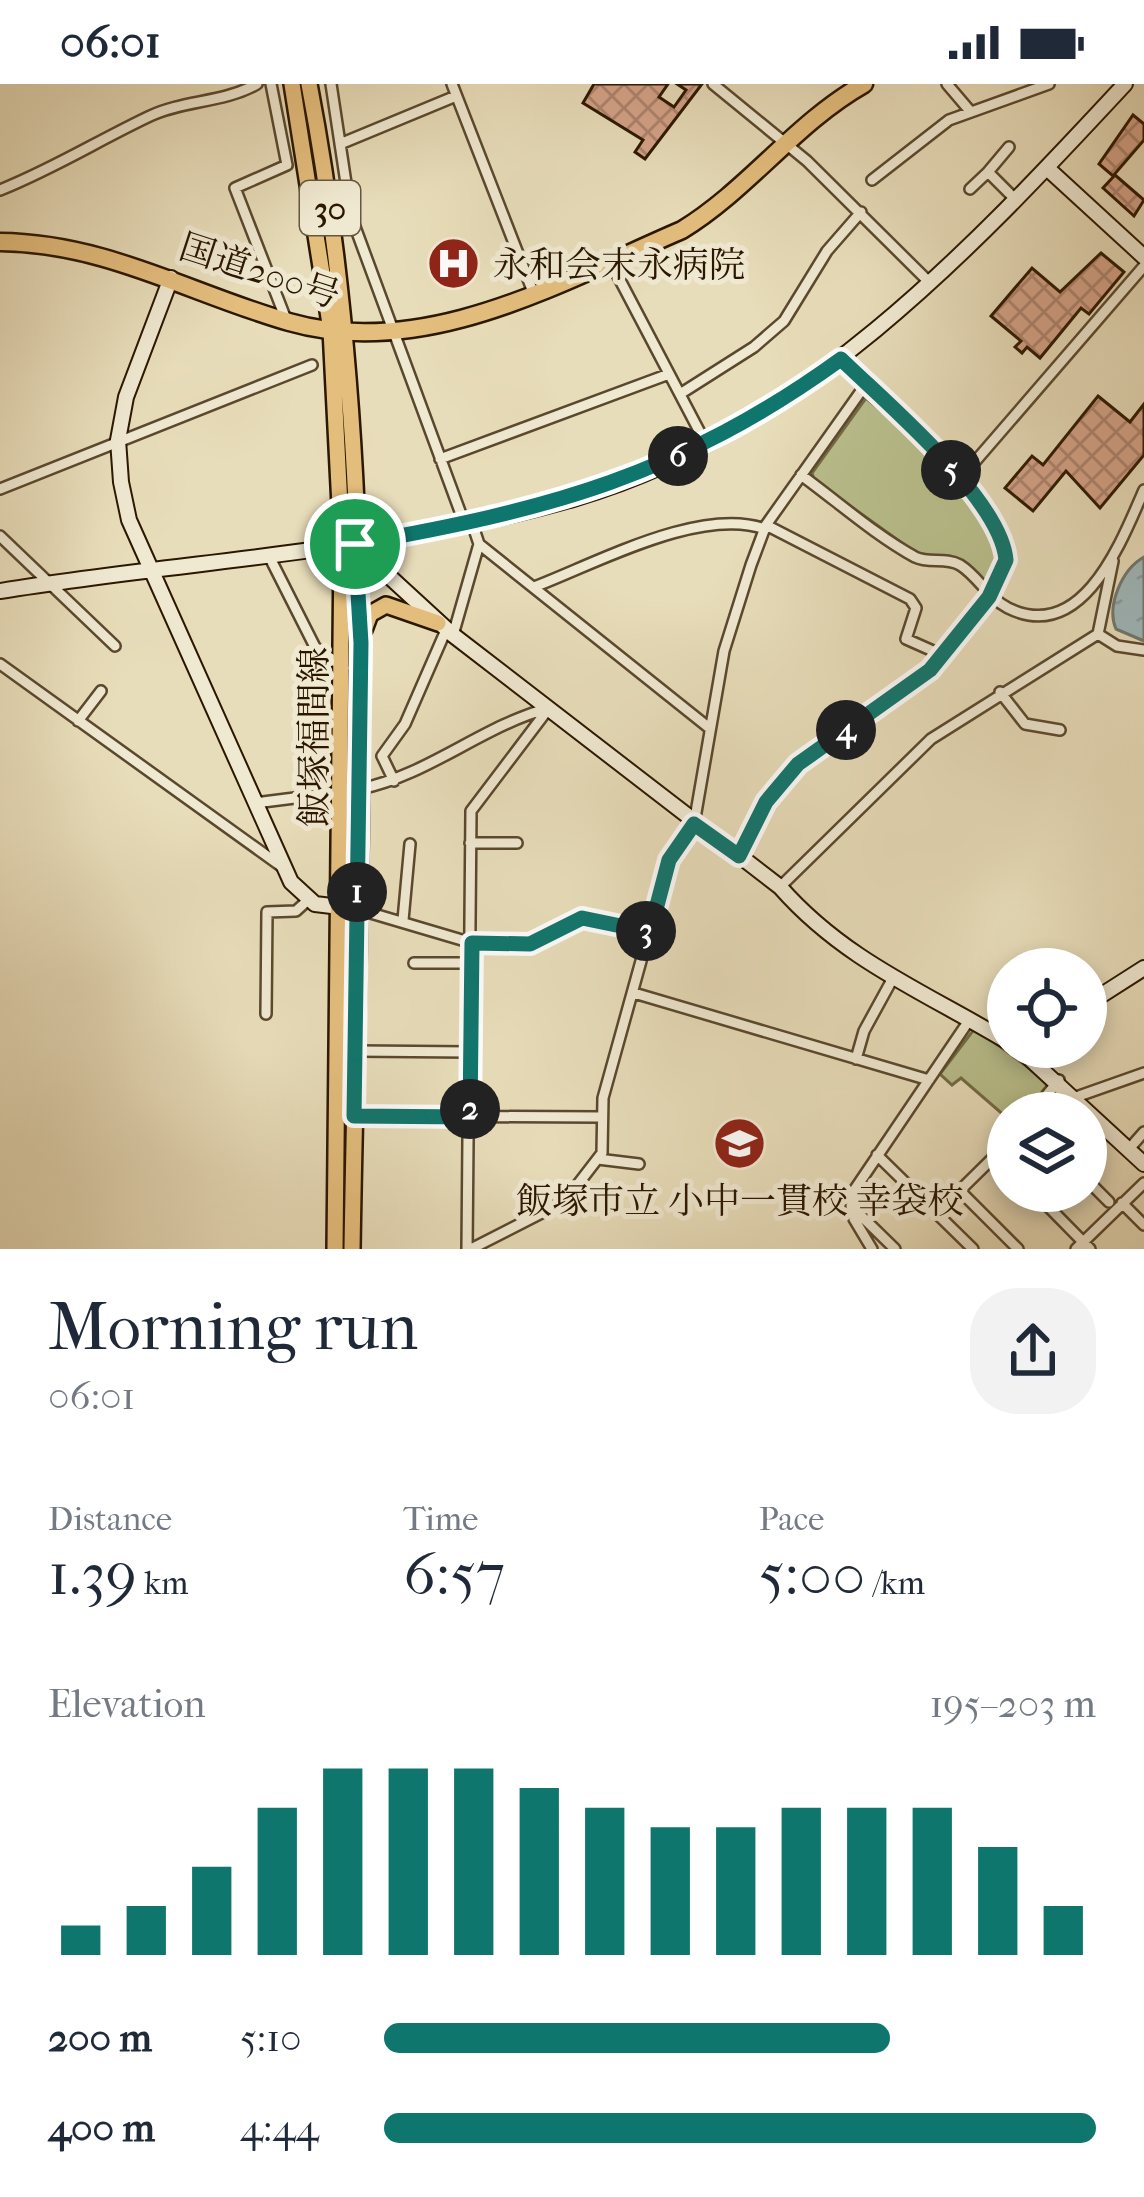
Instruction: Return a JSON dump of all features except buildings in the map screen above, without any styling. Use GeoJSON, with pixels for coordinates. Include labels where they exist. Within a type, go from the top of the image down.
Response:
{"type":"FeatureCollection","features":[{"type":"Feature","properties":{"kind":"highway","name":"国道200号"},"geometry":{"type":"LineString","coordinates":[[0,242],[70,247],[171,278],[287,322],[395,334],[434,328],[610,261],[712,212],[786,142],[864,84]]}},
{"type":"Feature","properties":{"kind":"main road","name":"飯塚福間線"},"geometry":{"type":"LineString","coordinates":[[292,84],[339,331]]}},
{"type":"Feature","properties":{"kind":"main road","name":"飯塚福間線"},"geometry":{"type":"LineString","coordinates":[[309,84],[339,331],[349,545],[361,643],[351,791],[335,1249]]}},
{"type":"Feature","properties":{"kind":"main road","name":"飯塚福間線"},"geometry":{"type":"LineString","coordinates":[[349,545],[344,668],[351,791]]}},
{"type":"Feature","properties":{"kind":"main road"},"geometry":{"type":"LineString","coordinates":[[361,643],[365,621],[386,605],[446,630]]}},
{"type":"Feature","properties":{"kind":"main road","name":"飯塚福間線"},"geometry":{"type":"LineString","coordinates":[[348,908],[355,1051],[352,1249]]}},
{"type":"Feature","properties":{"kind":"street"},"geometry":{"type":"LineString","coordinates":[[0,190],[85,153],[154,114],[235,96],[257,84]]}},
{"type":"Feature","properties":{"kind":"street"},"geometry":{"type":"LineString","coordinates":[[271,84],[286,165],[235,188],[287,322]]}},
{"type":"Feature","properties":{"kind":"street"},"geometry":{"type":"LineString","coordinates":[[331,84],[351,216],[440,459],[479,544],[708,727]]}},
{"type":"Feature","properties":{"kind":"street"},"geometry":{"type":"LineString","coordinates":[[452,84],[533,292]]}},
{"type":"Feature","properties":{"kind":"street"},"geometry":{"type":"LineString","coordinates":[[713,84],[786,142],[927,280]]}},
{"type":"Feature","properties":{"kind":"street"},"geometry":{"type":"LineString","coordinates":[[947,84],[970,111]]}},
{"type":"Feature","properties":{"kind":"street"},"geometry":{"type":"LineString","coordinates":[[872,180],[916,143],[970,111],[1049,84]]}},
{"type":"Feature","properties":{"kind":"street"},"geometry":{"type":"LineString","coordinates":[[0,591],[150,566],[349,545],[468,524],[577,498],[706,444],[841,359],[1015,199],[1125,84]]}},
{"type":"Feature","properties":{"kind":"street"},"geometry":{"type":"LineString","coordinates":[[340,144],[456,96]]}},
{"type":"Feature","properties":{"kind":"street"},"geometry":{"type":"LineString","coordinates":[[970,189],[1009,147]]}},
{"type":"Feature","properties":{"kind":"street"},"geometry":{"type":"LineString","coordinates":[[960,479],[1144,262],[1047,168]]}},
{"type":"Feature","properties":{"kind":"street"},"geometry":{"type":"LineString","coordinates":[[988,172],[1015,199]]}},
{"type":"Feature","properties":{"kind":"street"},"geometry":{"type":"LineString","coordinates":[[680,394],[754,347],[784,321],[827,251],[861,212]]}},
{"type":"Feature","properties":{"kind":"street"},"geometry":{"type":"LineString","coordinates":[[610,261],[706,444]]}},
{"type":"Feature","properties":{"kind":"street"},"geometry":{"type":"LineString","coordinates":[[171,278],[139,357],[118,440],[129,520],[285,869],[307,901],[403,920],[472,943],[530,944],[582,918],[650,932]]}},
{"type":"Feature","properties":{"kind":"street"},"geometry":{"type":"LineString","coordinates":[[739,856],[766,802],[798,764],[912,684],[989,597],[1005,568],[1005,546],[994,519],[841,359]]}},
{"type":"Feature","properties":{"kind":"street"},"geometry":{"type":"LineString","coordinates":[[0,488],[312,365]]}},
{"type":"Feature","properties":{"kind":"street"},"geometry":{"type":"LineString","coordinates":[[440,459],[670,374]]}},
{"type":"Feature","properties":{"kind":"street"},"geometry":{"type":"LineString","coordinates":[[549,708],[471,811],[469,1249],[566,1201],[598,1159],[602,1117],[669,860],[694,824],[724,651],[765,527],[866,384]]}},
{"type":"Feature","properties":{"kind":"street"},"geometry":{"type":"LineString","coordinates":[[801,475],[914,556],[957,563],[989,597],[1023,614],[1060,611],[1113,561],[1131,530],[1144,490]]}},
{"type":"Feature","properties":{"kind":"street"},"geometry":{"type":"LineString","coordinates":[[534,587],[695,527],[732,520],[765,527],[910,599],[916,608],[906,639],[942,655]]}},
{"type":"Feature","properties":{"kind":"street"},"geometry":{"type":"LineString","coordinates":[[1131,530],[1144,539]]}},
{"type":"Feature","properties":{"kind":"street"},"geometry":{"type":"LineString","coordinates":[[0,536],[115,646]]}},
{"type":"Feature","properties":{"kind":"street"},"geometry":{"type":"LineString","coordinates":[[394,781],[382,757],[405,724],[479,544]]}},
{"type":"Feature","properties":{"kind":"street"},"geometry":{"type":"LineString","coordinates":[[349,545],[446,630],[780,887],[818,930],[893,978],[987,1029]]}},
{"type":"Feature","properties":{"kind":"street"},"geometry":{"type":"LineString","coordinates":[[268,554],[315,647],[344,668]]}},
{"type":"Feature","properties":{"kind":"street"},"geometry":{"type":"LineString","coordinates":[[780,887],[892,772],[1000,692],[1098,634],[1113,561]]}},
{"type":"Feature","properties":{"kind":"street"},"geometry":{"type":"LineString","coordinates":[[1098,634],[1117,646],[1144,650]]}},
{"type":"Feature","properties":{"kind":"street"},"geometry":{"type":"LineString","coordinates":[[0,664],[285,869]]}},
{"type":"Feature","properties":{"kind":"street"},"geometry":{"type":"LineString","coordinates":[[78,721],[101,691]]}},
{"type":"Feature","properties":{"kind":"street"},"geometry":{"type":"LineString","coordinates":[[1000,692],[1025,724],[1060,730]]}},
{"type":"Feature","properties":{"kind":"street"},"geometry":{"type":"LineString","coordinates":[[255,802],[394,781],[521,715],[549,708]]}},
{"type":"Feature","properties":{"kind":"street"},"geometry":{"type":"LineString","coordinates":[[470,843],[517,843]]}},
{"type":"Feature","properties":{"kind":"street"},"geometry":{"type":"LineString","coordinates":[[403,920],[410,844]]}},
{"type":"Feature","properties":{"kind":"street"},"geometry":{"type":"LineString","coordinates":[[266,1014],[267,912],[296,911],[307,901]]}},
{"type":"Feature","properties":{"kind":"street"},"geometry":{"type":"LineString","coordinates":[[414,963],[472,963]]}},
{"type":"Feature","properties":{"kind":"street"},"geometry":{"type":"LineString","coordinates":[[1107,992],[1144,968]]}},
{"type":"Feature","properties":{"kind":"street"},"geometry":{"type":"LineString","coordinates":[[856,1059],[864,1030],[893,978]]}},
{"type":"Feature","properties":{"kind":"street"},"geometry":{"type":"LineString","coordinates":[[634,993],[929,1080]]}},
{"type":"Feature","properties":{"kind":"street"},"geometry":{"type":"LineString","coordinates":[[872,1249],[851,1206],[857,1182],[970,1018]]}},
{"type":"Feature","properties":{"kind":"street"},"geometry":{"type":"LineString","coordinates":[[355,1051],[470,1052]]}},
{"type":"Feature","properties":{"kind":"street"},"geometry":{"type":"LineString","coordinates":[[1045,1068],[1072,1092]]}},
{"type":"Feature","properties":{"kind":"street"},"geometry":{"type":"LineString","coordinates":[[1088,1092],[1144,1073]]}},
{"type":"Feature","properties":{"kind":"street"},"geometry":{"type":"LineString","coordinates":[[1049,1092],[1059,1080]]}},
{"type":"Feature","properties":{"kind":"street"},"geometry":{"type":"LineString","coordinates":[[354,1116],[602,1117]]}},
{"type":"Feature","properties":{"kind":"street"},"geometry":{"type":"LineString","coordinates":[[1107,1127],[1144,1164]]}},
{"type":"Feature","properties":{"kind":"street"},"geometry":{"type":"LineString","coordinates":[[1129,1149],[1144,1132]]}},
{"type":"Feature","properties":{"kind":"street"},"geometry":{"type":"LineString","coordinates":[[877,1155],[973,1249]]}},
{"type":"Feature","properties":{"kind":"street"},"geometry":{"type":"LineString","coordinates":[[598,1159],[639,1164]]}},
{"type":"Feature","properties":{"kind":"street"},"geometry":{"type":"LineString","coordinates":[[937,1213],[987,1165]]}},
{"type":"Feature","properties":{"kind":"street"},"geometry":{"type":"LineString","coordinates":[[1052,1212],[1083,1246],[1144,1183]]}},
{"type":"Feature","properties":{"kind":"street"},"geometry":{"type":"LineString","coordinates":[[960,1191],[1018,1249]]}},
{"type":"Feature","properties":{"kind":"street"},"geometry":{"type":"LineString","coordinates":[[1123,1203],[1144,1225]]}},
{"type":"Feature","properties":{"kind":"street"},"geometry":{"type":"LineString","coordinates":[[851,1206],[895,1249]]}},
{"type":"Feature","properties":{"kind":"green space"},"geometry":{"type":"Polygon","coordinates":[[[866,398],[919,443],[988,518],[1002,558],[989,589],[958,560],[916,553],[814,480],[812,473],[866,398]]]}},
{"type":"Feature","properties":{"kind":"green space"},"geometry":{"type":"Polygon","coordinates":[[[975,1028],[987,1037],[987,1068],[1029,1068],[1049,1083],[1043,1092],[987,1092],[987,1101],[961,1078],[952,1085],[940,1074],[975,1028]]]}},
{"type":"Feature","properties":{"kind":"water"},"geometry":{"type":"Polygon","coordinates":[[[1144,557],[1144,641],[1116,629],[1113,610],[1123,579],[1144,557]]]}},
{"type":"Feature","properties":{"kind":"place","name":"永和会末永病院"},"geometry":{"type":"Point","coordinates":[454,264]}},
{"type":"Feature","properties":{"kind":"place","name":"飯塚市立 小中一貫校 幸袋校"},"geometry":{"type":"Point","coordinates":[740,1144]}},
{"type":"Feature","properties":{"kind":"route"},"geometry":{"type":"LineString","coordinates":[[841,359],[922,435],[994,519],[1006,560],[989,597],[930,670],[798,764],[766,802],[739,856],[694,824],[669,860],[650,932],[582,918],[530,944],[472,943],[470,1117],[354,1116],[361,643],[355,544],[465,525],[577,498],[706,444],[841,359]]}}]}
